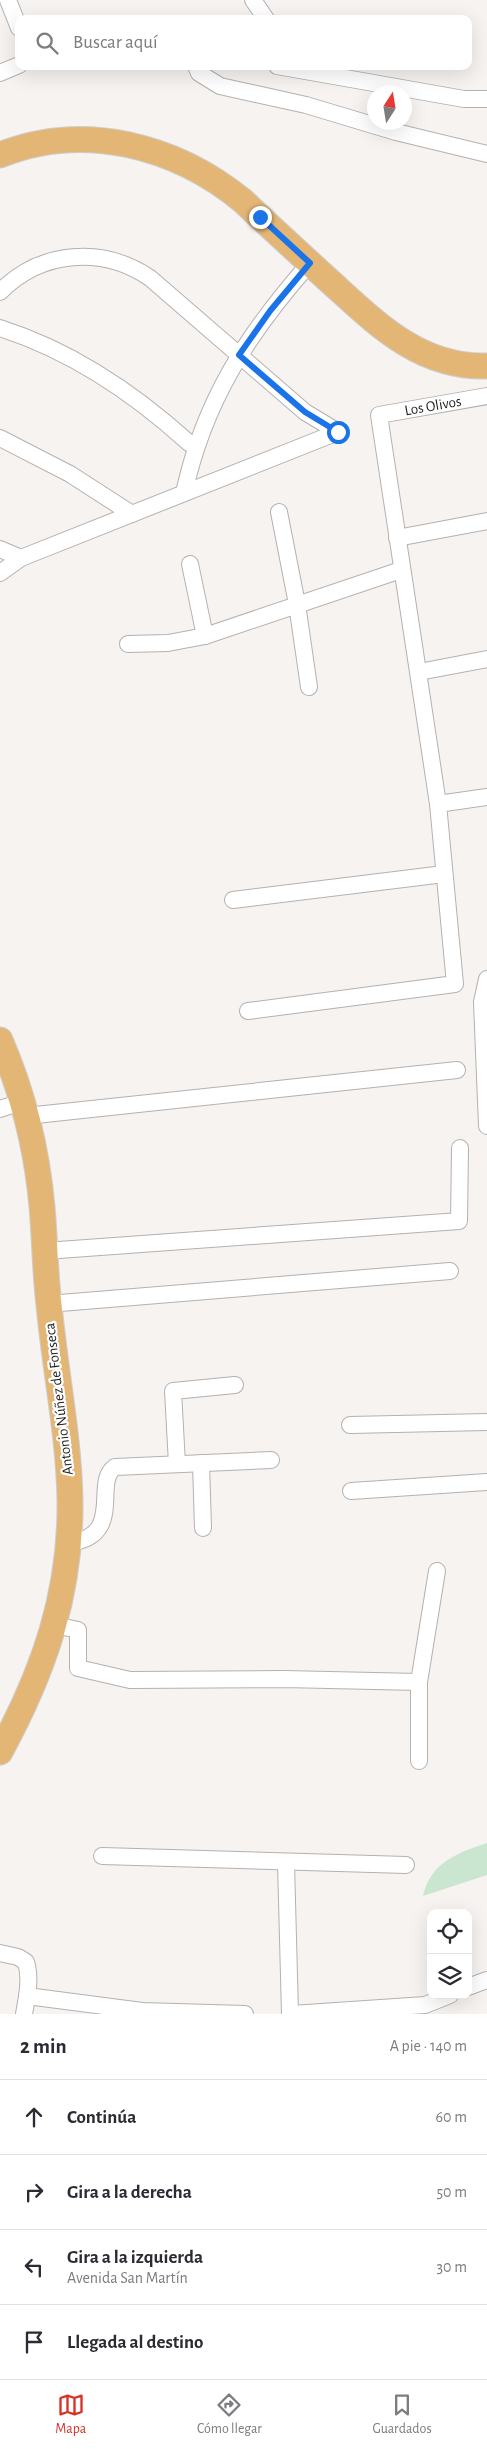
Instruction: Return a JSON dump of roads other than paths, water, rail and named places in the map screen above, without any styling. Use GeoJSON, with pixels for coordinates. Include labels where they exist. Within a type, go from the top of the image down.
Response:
{"type":"FeatureCollection","features":[{"type":"Feature","properties":{"kind":"main road"},"geometry":{"type":"LineString","coordinates":[[0,155],[28,146],[73,140],[119,143],[164,154],[186,163],[226,187],[386,332],[400,342],[415,351],[447,362],[487,366]]}},
{"type":"Feature","properties":{"kind":"main road","name":"Antonio Núñez de Fonseca"},"geometry":{"type":"LineString","coordinates":[[0,1040],[16,1109],[38,1176],[48,1304],[68,1477],[69,1543],[63,1589],[55,1625],[37,1677],[0,1752]]}},
{"type":"Feature","properties":{"kind":"street"},"geometry":{"type":"LineString","coordinates":[[8,0],[15,18]]}},
{"type":"Feature","properties":{"kind":"street"},"geometry":{"type":"LineString","coordinates":[[253,0],[263,15]]}},
{"type":"Feature","properties":{"kind":"street"},"geometry":{"type":"LineString","coordinates":[[0,73],[15,67]]}},
{"type":"Feature","properties":{"kind":"street"},"geometry":{"type":"LineString","coordinates":[[198,70],[199,73],[220,86],[306,105],[396,132],[487,154]]}},
{"type":"Feature","properties":{"kind":"street"},"geometry":{"type":"LineString","coordinates":[[300,70],[464,98],[487,99]]}},
{"type":"Feature","properties":{"kind":"street"},"geometry":{"type":"LineString","coordinates":[[0,292],[29,270],[56,259],[85,256],[115,261],[150,278],[305,412],[338,432],[21,558],[0,573]]}},
{"type":"Feature","properties":{"kind":"street"},"geometry":{"type":"LineString","coordinates":[[184,493],[202,429],[219,390],[239,355],[270,311],[310,263]]}},
{"type":"Feature","properties":{"kind":"street"},"geometry":{"type":"LineString","coordinates":[[0,328],[36,342],[90,369],[142,403],[189,443]]}},
{"type":"Feature","properties":{"kind":"street","name":"Los Olivos"},"geometry":{"type":"LineString","coordinates":[[397,538],[379,415],[487,396]]}},
{"type":"Feature","properties":{"kind":"street"},"geometry":{"type":"LineString","coordinates":[[0,438],[70,474],[132,514]]}},
{"type":"Feature","properties":{"kind":"street"},"geometry":{"type":"LineString","coordinates":[[279,512],[309,687]]}},
{"type":"Feature","properties":{"kind":"street"},"geometry":{"type":"LineString","coordinates":[[248,1011],[455,984],[438,804],[397,538],[487,521]]}},
{"type":"Feature","properties":{"kind":"street"},"geometry":{"type":"LineString","coordinates":[[0,549],[21,558]]}},
{"type":"Feature","properties":{"kind":"street"},"geometry":{"type":"LineString","coordinates":[[190,564],[205,636]]}},
{"type":"Feature","properties":{"kind":"street"},"geometry":{"type":"LineString","coordinates":[[128,644],[168,643],[205,636],[401,570]]}},
{"type":"Feature","properties":{"kind":"street"},"geometry":{"type":"LineString","coordinates":[[419,672],[487,660]]}},
{"type":"Feature","properties":{"kind":"street"},"geometry":{"type":"LineString","coordinates":[[438,804],[487,797]]}},
{"type":"Feature","properties":{"kind":"street"},"geometry":{"type":"LineString","coordinates":[[233,900],[444,874]]}},
{"type":"Feature","properties":{"kind":"street"},"geometry":{"type":"LineString","coordinates":[[487,979],[482,1002],[487,1126]]}},
{"type":"Feature","properties":{"kind":"street"},"geometry":{"type":"LineString","coordinates":[[16,1109],[457,1070]]}},
{"type":"Feature","properties":{"kind":"street"},"geometry":{"type":"LineString","coordinates":[[45,1251],[459,1221],[460,1148]]}},
{"type":"Feature","properties":{"kind":"street"},"geometry":{"type":"LineString","coordinates":[[48,1304],[450,1271]]}},
{"type":"Feature","properties":{"kind":"street"},"geometry":{"type":"LineString","coordinates":[[176,1464],[173,1391],[235,1385]]}},
{"type":"Feature","properties":{"kind":"street"},"geometry":{"type":"LineString","coordinates":[[350,1425],[487,1422]]}},
{"type":"Feature","properties":{"kind":"street"},"geometry":{"type":"LineString","coordinates":[[69,1543],[85,1539],[98,1529],[105,1513],[108,1479],[112,1469],[119,1466],[271,1460]]}},
{"type":"Feature","properties":{"kind":"street"},"geometry":{"type":"LineString","coordinates":[[202,1463],[203,1528]]}},
{"type":"Feature","properties":{"kind":"street"},"geometry":{"type":"LineString","coordinates":[[351,1491],[487,1482]]}},
{"type":"Feature","properties":{"kind":"street"},"geometry":{"type":"LineString","coordinates":[[419,1761],[419,1682],[437,1571]]}},
{"type":"Feature","properties":{"kind":"street"},"geometry":{"type":"LineString","coordinates":[[55,1625],[78,1630],[78,1668],[130,1680],[284,1679],[419,1682]]}},
{"type":"Feature","properties":{"kind":"street"},"geometry":{"type":"LineString","coordinates":[[102,1856],[286,1863],[406,1865]]}},
{"type":"Feature","properties":{"kind":"street"},"geometry":{"type":"LineString","coordinates":[[286,1863],[291,2014],[425,2005],[440,1999]]}},
{"type":"Feature","properties":{"kind":"street"},"geometry":{"type":"LineString","coordinates":[[0,1953],[18,1957],[26,1962],[29,1970],[28,1996],[24,2014]]}},
{"type":"Feature","properties":{"kind":"street"},"geometry":{"type":"LineString","coordinates":[[472,1986],[487,1980]]}},
{"type":"Feature","properties":{"kind":"street"},"geometry":{"type":"LineString","coordinates":[[28,1996],[142,2011],[244,2014]]}}]}
